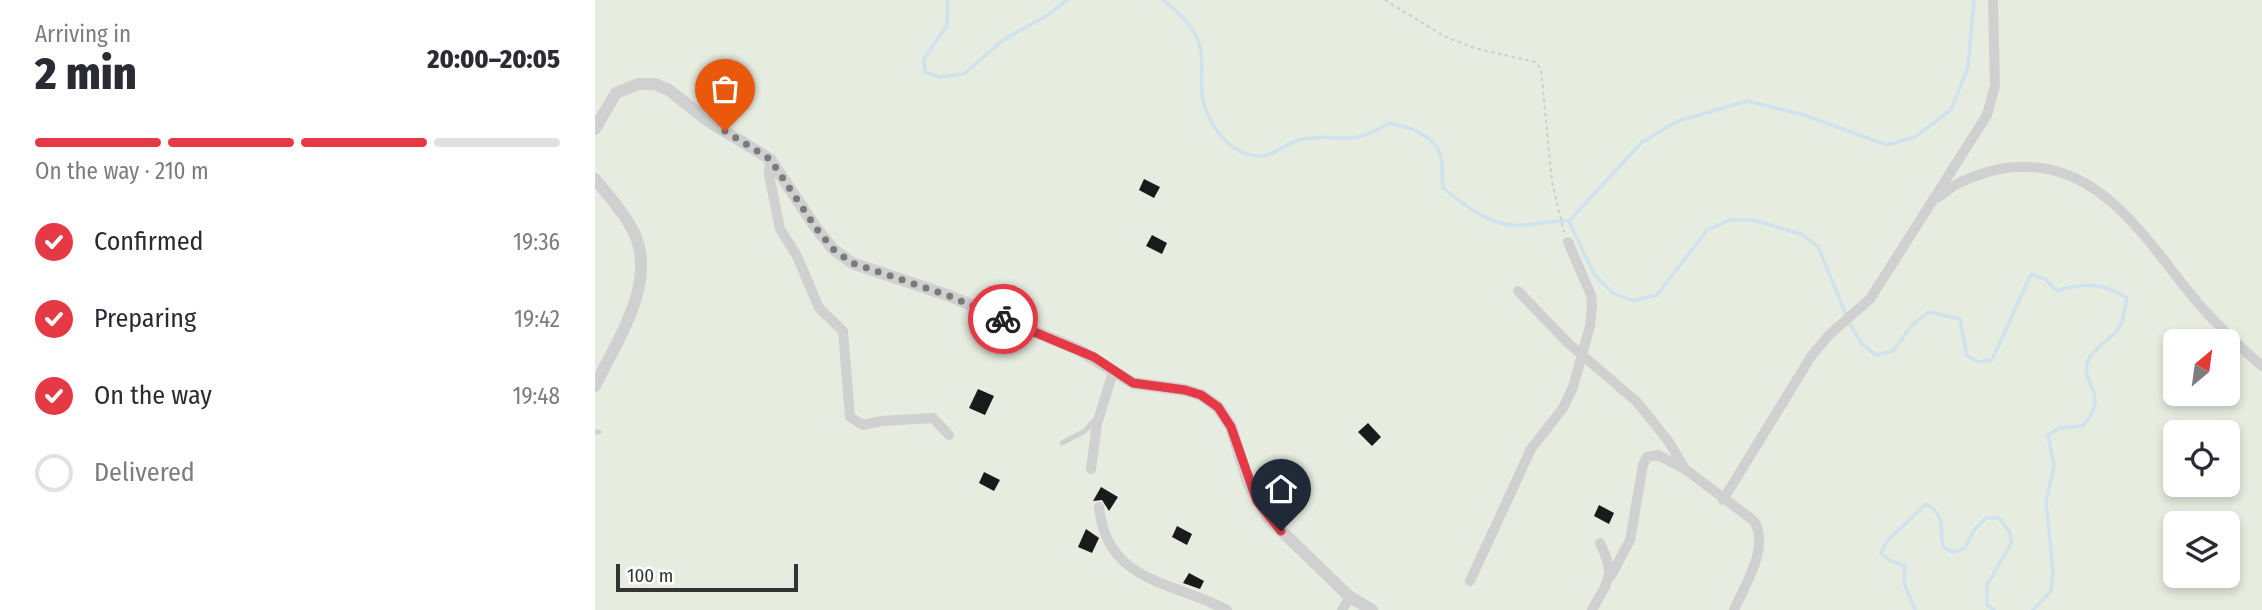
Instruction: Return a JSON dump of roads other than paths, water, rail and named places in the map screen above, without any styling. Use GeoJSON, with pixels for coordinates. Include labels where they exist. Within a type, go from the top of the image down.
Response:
{"type":"FeatureCollection","features":[{"type":"Feature","properties":{"kind":"street"},"geometry":{"type":"LineString","coordinates":[[1723,500],[1812,355],[1830,334],[1870,299],[1986,115],[1995,86],[1993,0]]}},
{"type":"Feature","properties":{"kind":"street"},"geometry":{"type":"LineString","coordinates":[[595,129],[616,93],[638,84],[655,83],[676,94],[708,121],[770,159],[816,228],[833,249],[852,263],[947,295],[1057,341],[1094,357],[1133,383],[1185,390],[1201,395],[1218,407],[1231,427],[1248,482],[1269,519],[1350,597],[1372,610]]}},
{"type":"Feature","properties":{"kind":"street"},"geometry":{"type":"LineString","coordinates":[[770,159],[769,175],[780,229],[797,256],[819,308],[843,331],[850,417],[863,425],[933,418],[949,435]]}},
{"type":"Feature","properties":{"kind":"street"},"geometry":{"type":"LineString","coordinates":[[1934,199],[1956,184],[2015,167],[2054,170],[2085,185],[2109,198],[2134,220],[2204,309],[2262,366]]}},
{"type":"Feature","properties":{"kind":"street"},"geometry":{"type":"LineString","coordinates":[[595,179],[631,226],[642,262],[633,304],[595,386]]}},
{"type":"Feature","properties":{"kind":"street"},"geometry":{"type":"LineString","coordinates":[[1470,581],[1531,449],[1563,408],[1582,356],[1590,326],[1591,295],[1568,242]]}},
{"type":"Feature","properties":{"kind":"street"},"geometry":{"type":"LineString","coordinates":[[1518,291],[1582,356],[1653,420],[1685,469]]}},
{"type":"Feature","properties":{"kind":"street"},"geometry":{"type":"LineString","coordinates":[[1091,469],[1093,446],[1113,372]]}},
{"type":"Feature","properties":{"kind":"street"},"geometry":{"type":"LineString","coordinates":[[1593,610],[1630,540],[1643,465],[1647,457],[1658,455],[1685,469],[1754,521],[1760,532],[1757,559],[1734,610]]}},
{"type":"Feature","properties":{"kind":"street"},"geometry":{"type":"LineString","coordinates":[[1099,507],[1107,542],[1125,565],[1227,610]]}},
{"type":"Feature","properties":{"kind":"street"},"geometry":{"type":"LineString","coordinates":[[1599,543],[1610,563],[1611,576]]}},
{"type":"Feature","properties":{"kind":"street"},"geometry":{"type":"LineString","coordinates":[[1342,610],[1350,597]]}},
{"type":"Feature","properties":{"kind":"lane"},"geometry":{"type":"LineString","coordinates":[[1062,443],[1085,431],[1101,412]]}},
{"type":"Feature","properties":{"kind":"waterway"},"geometry":{"type":"LineString","coordinates":[[948,0],[947,25],[924,59],[925,72],[940,77],[964,74],[1003,40],[1048,15],[1067,0]]}},
{"type":"Feature","properties":{"kind":"waterway"},"geometry":{"type":"LineString","coordinates":[[1163,0],[1188,23],[1198,40],[1202,96],[1207,114],[1225,140],[1243,152],[1264,156],[1298,140],[1355,137],[1389,123],[1396,124],[1419,132],[1437,147],[1441,158],[1443,188],[1481,215],[1503,224],[1514,225],[1569,221]]}},
{"type":"Feature","properties":{"kind":"waterway"},"geometry":{"type":"LineString","coordinates":[[1569,221],[1642,142],[1678,121],[1747,101],[1804,115],[1887,145],[1915,137],[1951,110],[1968,67],[1974,0]]}},
{"type":"Feature","properties":{"kind":"waterway"},"geometry":{"type":"LineString","coordinates":[[1569,221],[1595,276],[1613,293],[1633,301],[1657,295],[1707,230],[1730,220],[1753,220],[1801,234],[1818,246],[1846,315]]}},
{"type":"Feature","properties":{"kind":"waterway"},"geometry":{"type":"LineString","coordinates":[[1849,322],[1862,344],[1876,355],[1893,351],[1912,325],[1929,312],[1960,319],[1967,356],[1979,362],[1992,360],[2031,274],[2045,279],[2057,291],[2093,285],[2110,289],[2127,298],[2118,329],[2088,361],[2086,369],[2095,397],[2091,415],[2083,426],[2060,428],[2048,435],[2054,466],[2046,502],[2053,572],[2051,591],[2033,610]]}},
{"type":"Feature","properties":{"kind":"waterway"},"geometry":{"type":"LineString","coordinates":[[1915,610],[1904,583],[1905,566],[1891,561],[1881,553],[1887,541],[1926,504],[1939,517],[1943,547],[1953,552],[1965,548],[1974,530],[1986,518],[1999,518],[2009,531],[2012,542],[1987,585],[1987,605],[1994,610]]}}]}
